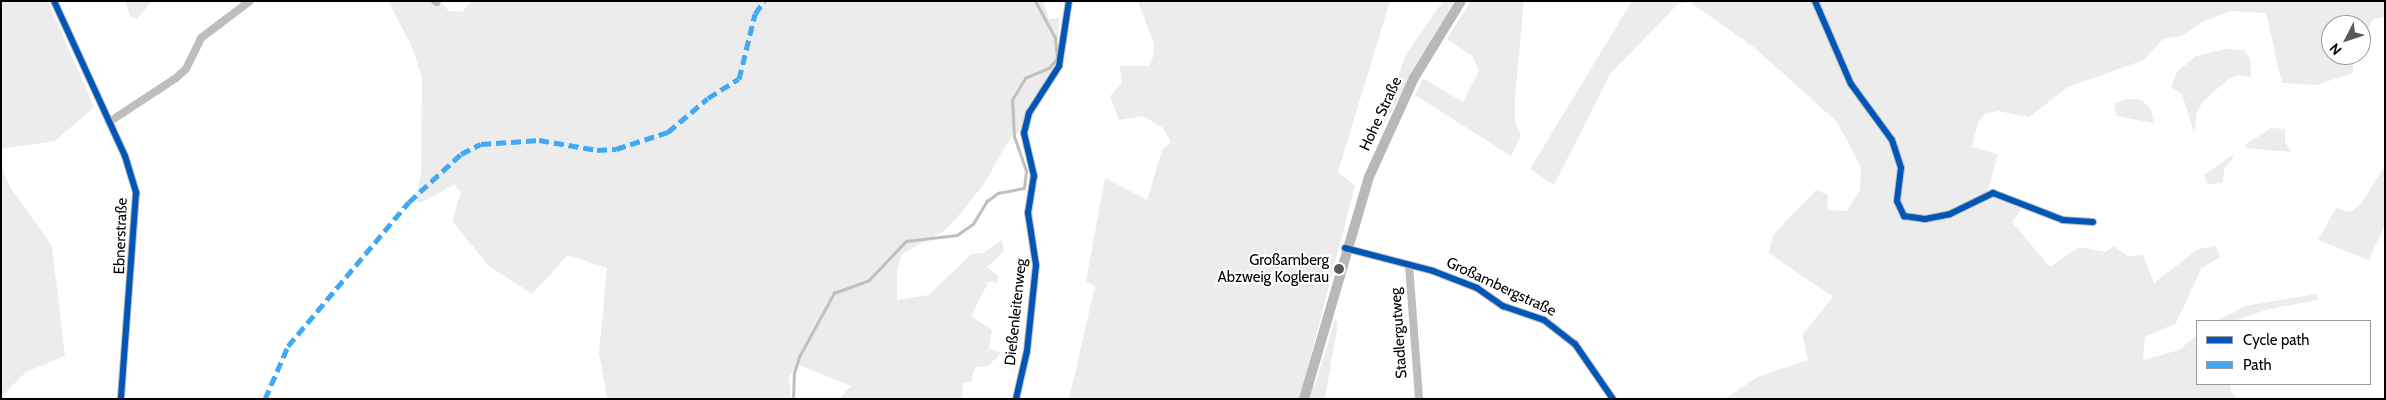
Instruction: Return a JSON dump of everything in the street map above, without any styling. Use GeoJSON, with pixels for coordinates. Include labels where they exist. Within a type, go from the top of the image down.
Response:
{"type":"FeatureCollection","features":[{"type":"Feature","properties":{"kind":"main road","name":"Hohe Straße"},"geometry":{"type":"LineString","coordinates":[[1304,399],[1345,248],[1371,172],[1403,99],[1461,1]]}},
{"type":"Feature","properties":{"kind":"street","name":"Ebnerstraße"},"geometry":{"type":"LineString","coordinates":[[54,1],[130,171],[136,204],[121,399]]}},
{"type":"Feature","properties":{"kind":"street"},"geometry":{"type":"LineString","coordinates":[[109,122],[176,78],[186,69],[201,38],[250,1]]}},
{"type":"Feature","properties":{"kind":"street","name":"Dießenleitenweg"},"geometry":{"type":"LineString","coordinates":[[1016,399],[1027,352],[1036,265],[1028,213],[1034,176],[1024,133],[1029,113],[1059,66],[1069,1]]}},
{"type":"Feature","properties":{"kind":"street"},"geometry":{"type":"LineString","coordinates":[[1814,1],[1851,84],[1892,140],[1901,168],[1897,200],[1904,216],[1925,219],[1950,214],[1993,193],[2063,220],[2092,222]]}},
{"type":"Feature","properties":{"kind":"street","name":"Großambergstraße"},"geometry":{"type":"LineString","coordinates":[[1345,248],[1409,265],[1465,283],[1503,306],[1552,325],[1583,353],[1614,399]]}},
{"type":"Feature","properties":{"kind":"street","name":"Stadlergutweg"},"geometry":{"type":"LineString","coordinates":[[1409,265],[1419,399]]}},
{"type":"Feature","properties":{"kind":"shaded area"},"geometry":{"type":"Polygon","coordinates":[[[1,1],[48,1],[94,107],[55,141],[1,149],[1,1]]]}},
{"type":"Feature","properties":{"kind":"shaded area"},"geometry":{"type":"Polygon","coordinates":[[[125,1],[152,1],[137,19],[130,16],[125,1]]]}},
{"type":"Feature","properties":{"kind":"shaded area"},"geometry":{"type":"Polygon","coordinates":[[[388,1],[439,1],[449,11],[462,12],[472,1],[1043,1],[1049,19],[1059,18],[1056,64],[1026,110],[1019,133],[1012,135],[984,184],[960,214],[944,231],[902,254],[897,269],[897,300],[929,295],[971,254],[983,253],[1002,240],[1004,251],[987,267],[999,277],[996,283],[989,281],[971,316],[992,330],[989,348],[1001,353],[988,366],[975,367],[971,382],[963,382],[962,399],[839,399],[851,386],[797,364],[789,377],[791,399],[607,399],[599,353],[607,268],[568,255],[532,294],[489,266],[452,221],[461,192],[454,185],[420,203],[415,200],[421,174],[422,77],[412,47],[388,1]]]}},
{"type":"Feature","properties":{"kind":"shaded area"},"geometry":{"type":"Polygon","coordinates":[[[1138,1],[1390,1],[1338,172],[1355,186],[1304,382],[1310,389],[1315,385],[1335,319],[1338,323],[1325,399],[1069,399],[1095,286],[1086,281],[1105,178],[1147,200],[1162,150],[1171,142],[1163,128],[1143,116],[1119,120],[1110,96],[1122,83],[1120,66],[1149,66],[1153,57],[1154,44],[1138,1]]]}},
{"type":"Feature","properties":{"kind":"shaded area"},"geometry":{"type":"Polygon","coordinates":[[[1443,1],[1454,1],[1369,150],[1407,53],[1443,1]]]}},
{"type":"Feature","properties":{"kind":"shaded area"},"geometry":{"type":"Polygon","coordinates":[[[1471,1],[1524,1],[1515,97],[1515,123],[1521,135],[1511,156],[1415,95],[1423,78],[1463,102],[1479,71],[1473,57],[1447,39],[1471,1]]]}},
{"type":"Feature","properties":{"kind":"shaded area"},"geometry":{"type":"Polygon","coordinates":[[[1632,1],[1812,1],[1852,88],[1855,82],[1817,1],[2385,1],[2385,17],[2373,19],[2371,23],[2371,15],[2321,15],[2321,65],[2353,65],[2353,73],[2316,85],[2282,83],[2266,13],[2230,11],[2204,21],[2182,36],[2163,39],[2144,60],[2068,87],[2029,117],[1998,111],[1985,114],[1978,122],[1972,147],[1998,154],[1988,190],[1994,198],[2022,209],[2012,222],[2050,267],[2079,247],[2106,252],[2114,246],[2128,256],[2143,255],[2154,283],[2198,249],[2216,246],[2220,257],[2201,269],[2176,323],[2145,337],[2143,360],[2179,350],[2196,336],[2196,385],[2230,385],[2231,392],[2238,399],[1725,399],[1757,377],[1808,360],[1802,335],[1833,297],[1769,253],[1773,235],[1816,190],[1828,195],[1827,210],[1847,211],[1860,190],[1861,167],[1837,122],[1756,49],[1690,2],[1678,4],[1610,74],[1554,185],[1530,169],[1632,1]]]}},
{"type":"Feature","properties":{"kind":"shaded area"},"geometry":{"type":"Polygon","coordinates":[[[2226,49],[2244,50],[2250,59],[2251,77],[2237,75],[2229,79],[2204,100],[2197,112],[2194,133],[2182,94],[2171,87],[2177,72],[2196,56],[2226,49]]]}},
{"type":"Feature","properties":{"kind":"shaded area"},"geometry":{"type":"Polygon","coordinates":[[[2126,99],[2142,100],[2151,110],[2154,123],[2116,116],[2114,104],[2126,99]]]}},
{"type":"Feature","properties":{"kind":"shaded area"},"geometry":{"type":"Polygon","coordinates":[[[2271,128],[2285,129],[2285,142],[2291,152],[2246,148],[2245,145],[2271,128]]]}},
{"type":"Feature","properties":{"kind":"shaded area"},"geometry":{"type":"Polygon","coordinates":[[[2232,155],[2234,157],[2225,167],[2222,183],[2208,184],[2204,175],[2232,155]]]}},
{"type":"Feature","properties":{"kind":"shaded area"},"geometry":{"type":"Polygon","coordinates":[[[2385,165],[2385,224],[2369,260],[2318,240],[2336,208],[2350,212],[2361,204],[2385,165]]]}},
{"type":"Feature","properties":{"kind":"shaded area"},"geometry":{"type":"Polygon","coordinates":[[[1,166],[10,187],[52,246],[65,356],[26,372],[1,397],[1,166]]]}},
{"type":"Feature","properties":{"kind":"shaded area"},"geometry":{"type":"Polygon","coordinates":[[[2317,294],[2318,300],[2269,309],[2236,320],[2218,320],[2245,306],[2317,294]]]}},
{"type":"Feature","properties":{"kind":"waterway"},"geometry":{"type":"LineString","coordinates":[[793,399],[794,373],[800,355],[834,293],[869,280],[906,241],[957,235],[973,224],[987,201],[998,193],[1024,188],[1026,171],[1014,137],[1012,100],[1025,78],[1049,68],[1057,58],[1055,38],[1035,1]]}},
{"type":"Feature","properties":{"kind":"marked path"},"geometry":{"type":"LineString","coordinates":[[265,399],[288,346],[409,202],[461,154],[481,144],[539,140],[597,150],[616,149],[668,132],[708,98],[739,79],[755,14],[764,1]]}},
{"type":"Feature","properties":{"kind":"cycle path"},"geometry":{"type":"LineString","coordinates":[[54,1],[125,156],[136,193],[121,399]]}},
{"type":"Feature","properties":{"kind":"cycle path"},"geometry":{"type":"LineString","coordinates":[[1016,399],[1027,351],[1036,265],[1028,213],[1034,176],[1024,133],[1029,113],[1059,66],[1069,1]]}},
{"type":"Feature","properties":{"kind":"cycle path"},"geometry":{"type":"LineString","coordinates":[[1815,1],[1851,84],[1892,140],[1901,168],[1897,201],[1904,216],[1925,219],[1950,214],[1993,193],[2063,220],[2093,222]]}},
{"type":"Feature","properties":{"kind":"cycle path"},"geometry":{"type":"LineString","coordinates":[[1345,248],[1433,271],[1477,288],[1503,306],[1544,320],[1575,344],[1613,399]]}},
{"type":"Feature","properties":{"kind":"place","name":"Großamberg Abzweig Koglerau"},"geometry":{"type":"Point","coordinates":[1339,269]}}]}
